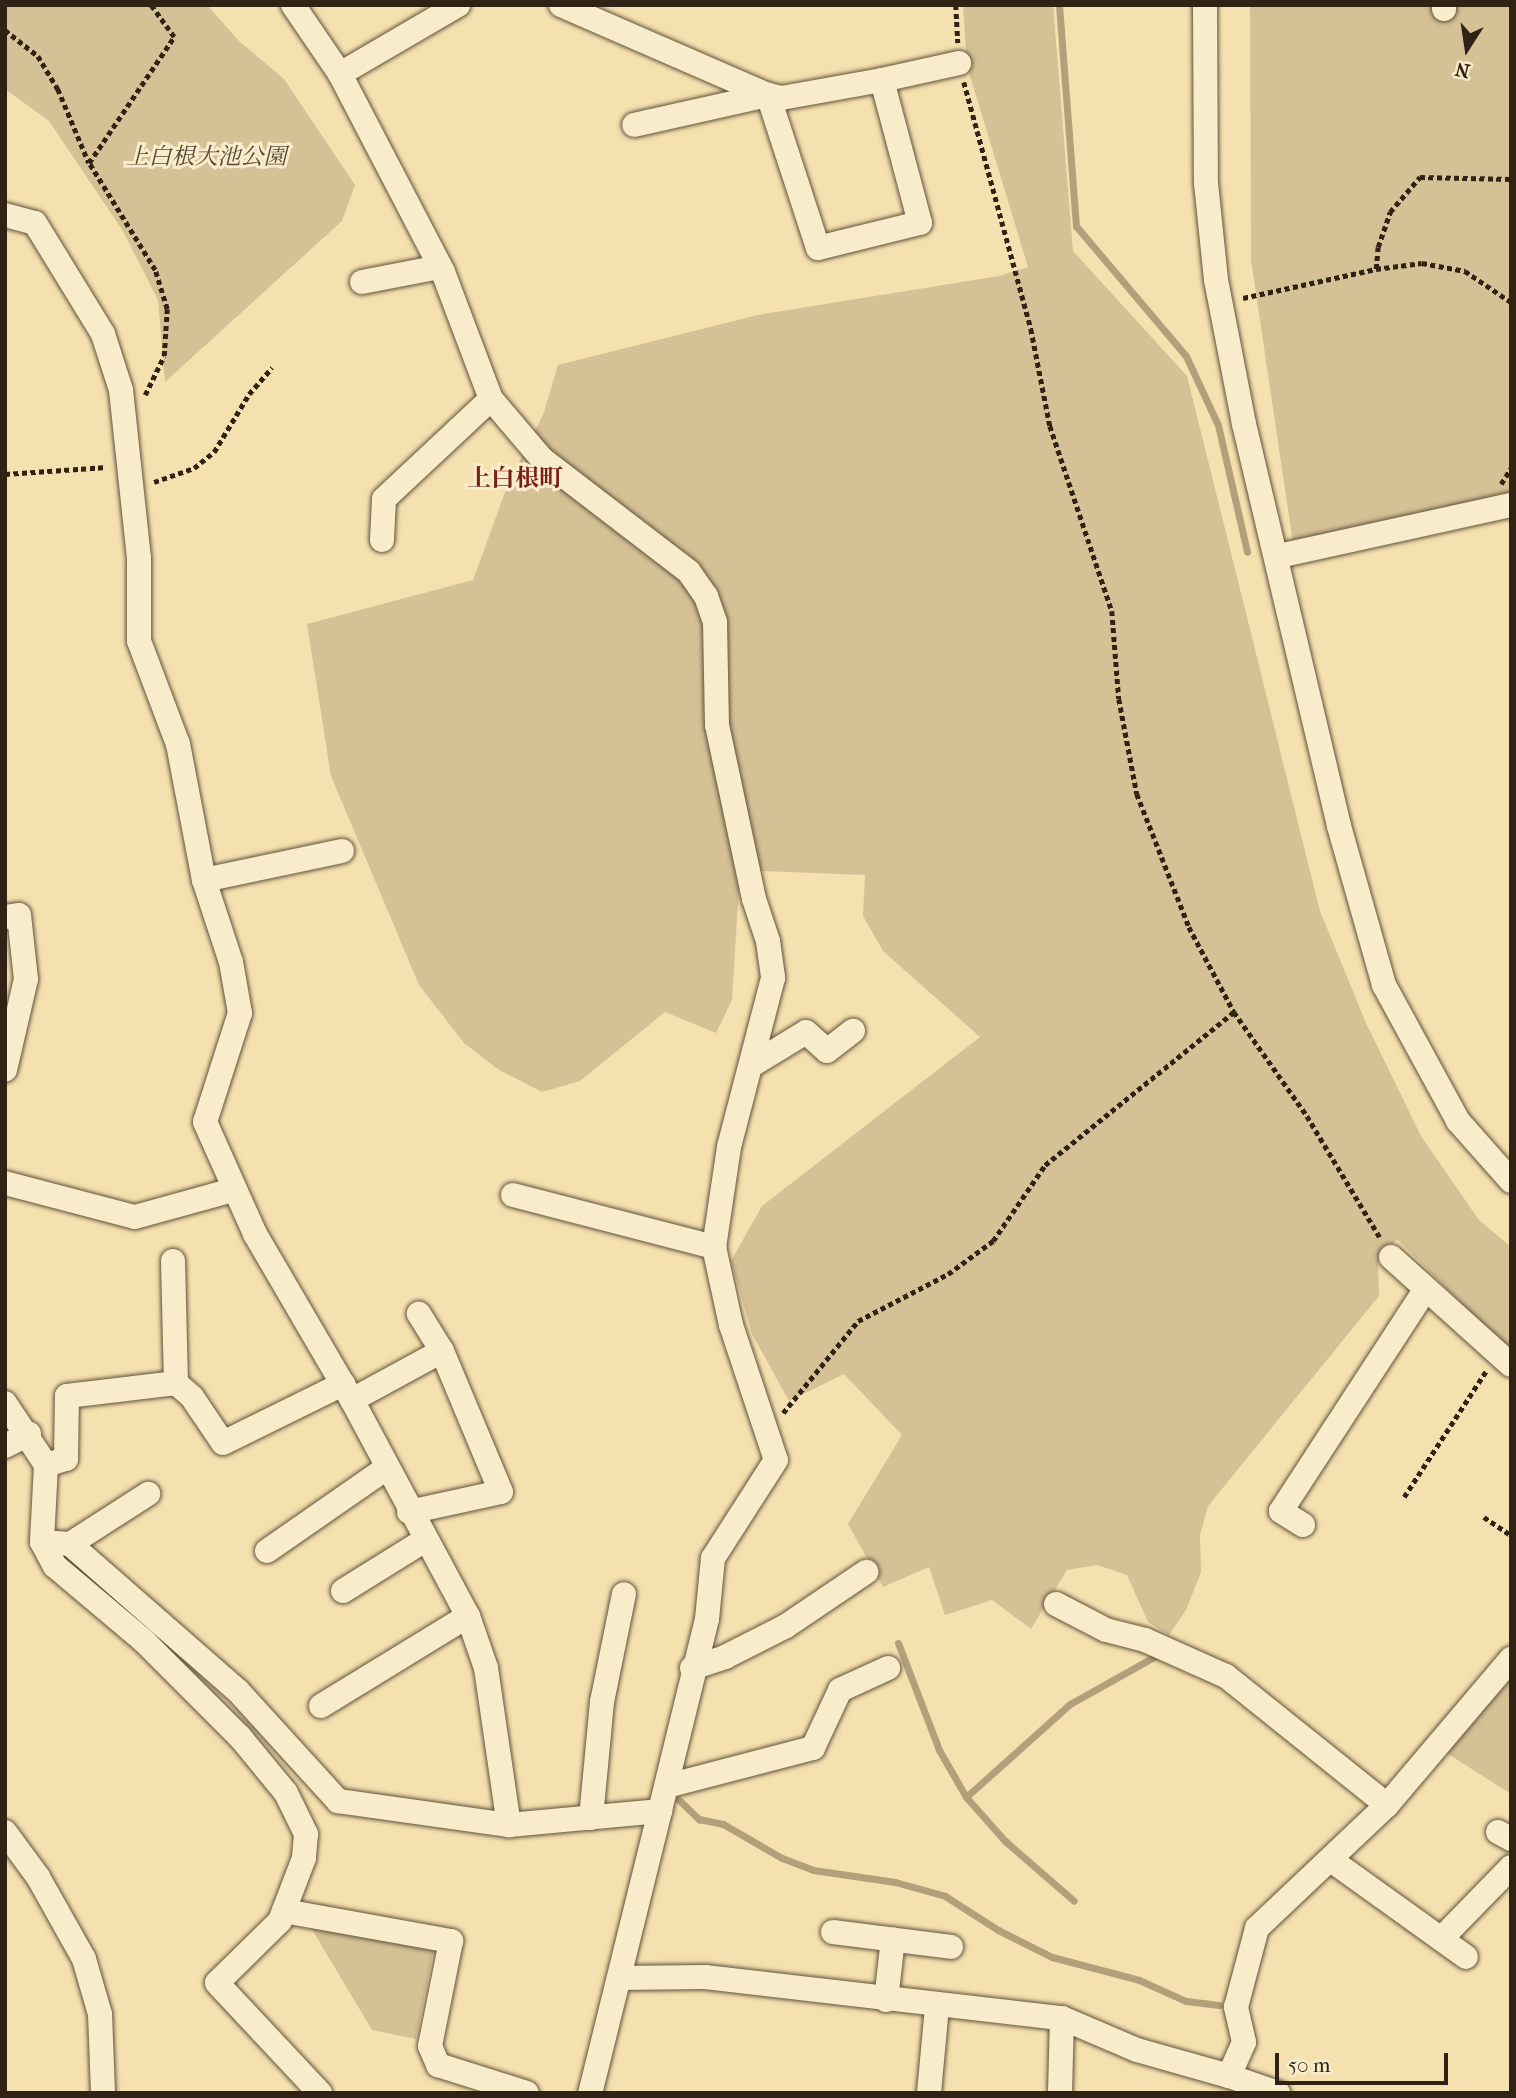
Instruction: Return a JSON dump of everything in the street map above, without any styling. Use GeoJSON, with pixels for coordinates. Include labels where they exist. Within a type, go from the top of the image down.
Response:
{"type":"FeatureCollection","features":[{"type":"Feature","properties":{"kind":"street"},"geometry":{"type":"LineString","coordinates":[[293,5],[340,74],[440,267],[491,399],[542,459],[689,572],[706,596],[715,622],[717,725],[773,978],[729,1147],[714,1247],[731,1325],[776,1460],[713,1558],[713,1592],[692,1668],[667,1786],[590,2093]]}},
{"type":"Feature","properties":{"kind":"street"},"geometry":{"type":"LineString","coordinates":[[340,74],[458,5]]}},
{"type":"Feature","properties":{"kind":"street"},"geometry":{"type":"LineString","coordinates":[[561,5],[768,95],[782,97],[883,80],[959,63]]}},
{"type":"Feature","properties":{"kind":"street"},"geometry":{"type":"LineString","coordinates":[[1205,5],[1206,183],[1216,280],[1244,424],[1279,556],[1339,825],[1384,985],[1458,1121],[1511,1181]]}},
{"type":"Feature","properties":{"kind":"street"},"geometry":{"type":"LineString","coordinates":[[768,95],[818,248],[920,223],[883,80]]}},
{"type":"Feature","properties":{"kind":"street"},"geometry":{"type":"LineString","coordinates":[[634,125],[768,95]]}},
{"type":"Feature","properties":{"kind":"street"},"geometry":{"type":"LineString","coordinates":[[5,215],[35,223],[103,334],[121,390],[139,558],[139,641],[178,744],[204,880],[231,962],[240,1013],[205,1122],[233,1190],[348,1392],[385,1469],[468,1616],[486,1668],[509,1825]]}},
{"type":"Feature","properties":{"kind":"street"},"geometry":{"type":"LineString","coordinates":[[362,282],[440,267]]}},
{"type":"Feature","properties":{"kind":"street"},"geometry":{"type":"LineString","coordinates":[[382,540],[384,499],[491,399]]}},
{"type":"Feature","properties":{"kind":"street"},"geometry":{"type":"LineString","coordinates":[[1279,556],[1511,505]]}},
{"type":"Feature","properties":{"kind":"street"},"geometry":{"type":"LineString","coordinates":[[204,880],[342,852]]}},
{"type":"Feature","properties":{"kind":"street"},"geometry":{"type":"LineString","coordinates":[[5,917],[19,915],[26,979],[5,1070]]}},
{"type":"Feature","properties":{"kind":"street"},"geometry":{"type":"LineString","coordinates":[[752,1065],[806,1032],[827,1051],[853,1031]]}},
{"type":"Feature","properties":{"kind":"street"},"geometry":{"type":"LineString","coordinates":[[5,1182],[135,1217],[233,1190]]}},
{"type":"Feature","properties":{"kind":"street"},"geometry":{"type":"LineString","coordinates":[[513,1195],[714,1247]]}},
{"type":"Feature","properties":{"kind":"street"},"geometry":{"type":"LineString","coordinates":[[1391,1256],[1425,1290],[1504,1359]]}},
{"type":"Feature","properties":{"kind":"street"},"geometry":{"type":"LineString","coordinates":[[173,1261],[176,1383],[192,1397],[223,1443],[442,1351]]}},
{"type":"Feature","properties":{"kind":"street"},"geometry":{"type":"LineString","coordinates":[[1303,1525],[1281,1511],[1425,1290]]}},
{"type":"Feature","properties":{"kind":"street"},"geometry":{"type":"LineString","coordinates":[[409,1512],[501,1492],[442,1351],[419,1314]]}},
{"type":"Feature","properties":{"kind":"street"},"geometry":{"type":"LineString","coordinates":[[46,1465],[66,1459],[67,1396],[176,1383]]}},
{"type":"Feature","properties":{"kind":"street"},"geometry":{"type":"LineString","coordinates":[[5,1403],[29,1434],[46,1465],[42,1542],[55,1566],[153,1650],[240,1737],[286,1793],[306,1834],[304,1858],[280,1921],[217,1983],[320,2093]]}},
{"type":"Feature","properties":{"kind":"street"},"geometry":{"type":"LineString","coordinates":[[5,1446],[29,1434]]}},
{"type":"Feature","properties":{"kind":"street"},"geometry":{"type":"LineString","coordinates":[[267,1551],[385,1469]]}},
{"type":"Feature","properties":{"kind":"street"},"geometry":{"type":"LineString","coordinates":[[42,1542],[70,1544],[148,1494]]}},
{"type":"Feature","properties":{"kind":"street"},"geometry":{"type":"LineString","coordinates":[[343,1591],[425,1540]]}},
{"type":"Feature","properties":{"kind":"street"},"geometry":{"type":"LineString","coordinates":[[70,1544],[238,1691],[338,1801],[509,1825],[660,1811]]}},
{"type":"Feature","properties":{"kind":"street"},"geometry":{"type":"LineString","coordinates":[[692,1668],[725,1657],[786,1626],[866,1572]]}},
{"type":"Feature","properties":{"kind":"street"},"geometry":{"type":"LineString","coordinates":[[591,1818],[603,1702],[624,1594]]}},
{"type":"Feature","properties":{"kind":"street"},"geometry":{"type":"LineString","coordinates":[[1056,1604],[1106,1630],[1145,1640],[1226,1676],[1387,1805]]}},
{"type":"Feature","properties":{"kind":"street"},"geometry":{"type":"LineString","coordinates":[[321,1706],[468,1616]]}},
{"type":"Feature","properties":{"kind":"street"},"geometry":{"type":"LineString","coordinates":[[1229,2076],[1244,2042],[1236,2007],[1257,1928],[1387,1805],[1511,1659]]}},
{"type":"Feature","properties":{"kind":"street"},"geometry":{"type":"LineString","coordinates":[[667,1786],[813,1748],[840,1690],[888,1668]]}},
{"type":"Feature","properties":{"kind":"street"},"geometry":{"type":"LineString","coordinates":[[5,1832],[38,1877],[84,1959],[100,2014],[103,2093]]}},
{"type":"Feature","properties":{"kind":"street"},"geometry":{"type":"LineString","coordinates":[[1331,1860],[1466,1957]]}},
{"type":"Feature","properties":{"kind":"street"},"geometry":{"type":"LineString","coordinates":[[1441,1939],[1511,1867]]}},
{"type":"Feature","properties":{"kind":"street"},"geometry":{"type":"LineString","coordinates":[[284,1911],[451,1941],[430,2046],[438,2065],[527,2089],[527,2093]]}},
{"type":"Feature","properties":{"kind":"street"},"geometry":{"type":"LineString","coordinates":[[833,1932],[951,1947]]}},
{"type":"Feature","properties":{"kind":"street"},"geometry":{"type":"LineString","coordinates":[[886,2000],[893,1940]]}},
{"type":"Feature","properties":{"kind":"street"},"geometry":{"type":"LineString","coordinates":[[618,1979],[705,1977],[936,2006],[1062,2018],[1138,2050],[1278,2093]]}},
{"type":"Feature","properties":{"kind":"street"},"geometry":{"type":"LineString","coordinates":[[929,2093],[936,2006]]}},
{"type":"Feature","properties":{"kind":"street"},"geometry":{"type":"LineString","coordinates":[[1060,2093],[1062,2018]]}},
{"type":"Feature","properties":{"kind":"path"},"geometry":{"type":"LineString","coordinates":[[89,163],[174,37],[151,5]]}},
{"type":"Feature","properties":{"kind":"path"},"geometry":{"type":"LineString","coordinates":[[956,5],[959,63],[1031,329],[1050,426],[1112,611],[1119,699],[1137,794],[1189,928],[1234,1012],[1307,1116],[1391,1256]]}},
{"type":"Feature","properties":{"kind":"path"},"geometry":{"type":"LineString","coordinates":[[5,30],[38,56],[58,89],[89,163],[155,270],[167,309],[164,356],[151,388],[124,421]]}},
{"type":"Feature","properties":{"kind":"path"},"geometry":{"type":"LineString","coordinates":[[1376,269],[1378,247],[1390,212],[1420,177],[1511,179]]}},
{"type":"Feature","properties":{"kind":"path"},"geometry":{"type":"LineString","coordinates":[[1243,298],[1376,269],[1422,263],[1465,271],[1511,302]]}},
{"type":"Feature","properties":{"kind":"path"},"geometry":{"type":"LineString","coordinates":[[5,474],[130,477],[194,468],[214,452],[249,394],[272,368]]}},
{"type":"Feature","properties":{"kind":"path"},"geometry":{"type":"LineString","coordinates":[[767,1432],[858,1321],[948,1274],[992,1241],[1045,1165],[1234,1012]]}},
{"type":"Feature","properties":{"kind":"path"},"geometry":{"type":"LineString","coordinates":[[1404,1497],[1504,1359]]}},
{"type":"Feature","properties":{"kind":"path"},"geometry":{"type":"LineString","coordinates":[[1484,1517],[1511,1535]]}},
{"type":"Feature","properties":{"kind":"green space","name":"上白根大池公園"},"geometry":{"type":"Polygon","coordinates":[[[5,5],[207,5],[239,41],[284,79],[355,185],[342,221],[165,382],[158,300],[123,231],[49,121],[5,89],[5,5]]]}},
{"type":"Feature","properties":{"kind":"green space"},"geometry":{"type":"Polygon","coordinates":[[[963,5],[1053,5],[1073,251],[1187,376],[1320,911],[1366,1023],[1421,1136],[1479,1220],[1511,1247],[1511,1353],[1397,1239],[1378,1262],[1379,1296],[1208,1506],[1200,1535],[1201,1572],[1186,1610],[1169,1635],[1148,1622],[1127,1575],[1097,1565],[1067,1570],[1031,1629],[992,1600],[945,1615],[929,1567],[883,1587],[848,1524],[902,1435],[844,1374],[789,1401],[752,1334],[731,1261],[762,1206],[980,1037],[883,951],[863,916],[865,875],[740,870],[732,1000],[716,1033],[665,1012],[580,1081],[542,1092],[499,1070],[464,1043],[419,985],[331,776],[307,624],[473,580],[508,484],[543,415],[558,365],[758,315],[999,276],[1028,267],[967,66],[963,5]]]}},
{"type":"Feature","properties":{"kind":"green space"},"geometry":{"type":"Polygon","coordinates":[[[1250,5],[1511,5],[1511,496],[1293,543],[1251,260],[1250,5]]]}},
{"type":"Feature","properties":{"kind":"green space"},"geometry":{"type":"Polygon","coordinates":[[[1511,1679],[1511,1794],[1445,1752],[1511,1679]]]}},
{"type":"Feature","properties":{"kind":"green space"},"geometry":{"type":"Polygon","coordinates":[[[307,1921],[434,1948],[416,2039],[372,2030],[307,1921]]]}},
{"type":"Feature","properties":{"kind":"waterway"},"geometry":{"type":"LineString","coordinates":[[1059,5],[1076,226],[1186,356],[1218,425],[1247,552]]}},
{"type":"Feature","properties":{"kind":"waterway"},"geometry":{"type":"LineString","coordinates":[[898,1643],[939,1750],[966,1797],[1005,1841],[1074,1901]]}},
{"type":"Feature","properties":{"kind":"waterway"},"geometry":{"type":"LineString","coordinates":[[966,1797],[1070,1704],[1159,1654]]}},
{"type":"Feature","properties":{"kind":"waterway"},"geometry":{"type":"LineString","coordinates":[[679,1800],[699,1819],[723,1824],[782,1858],[813,1870],[895,1882],[945,1896],[998,1930],[1052,1957],[1139,1980],[1186,2001],[1219,2005]]}},
{"type":"Feature","properties":{"kind":"district","name":"上白根町"},"geometry":{"type":"Point","coordinates":[515,479]}}]}
